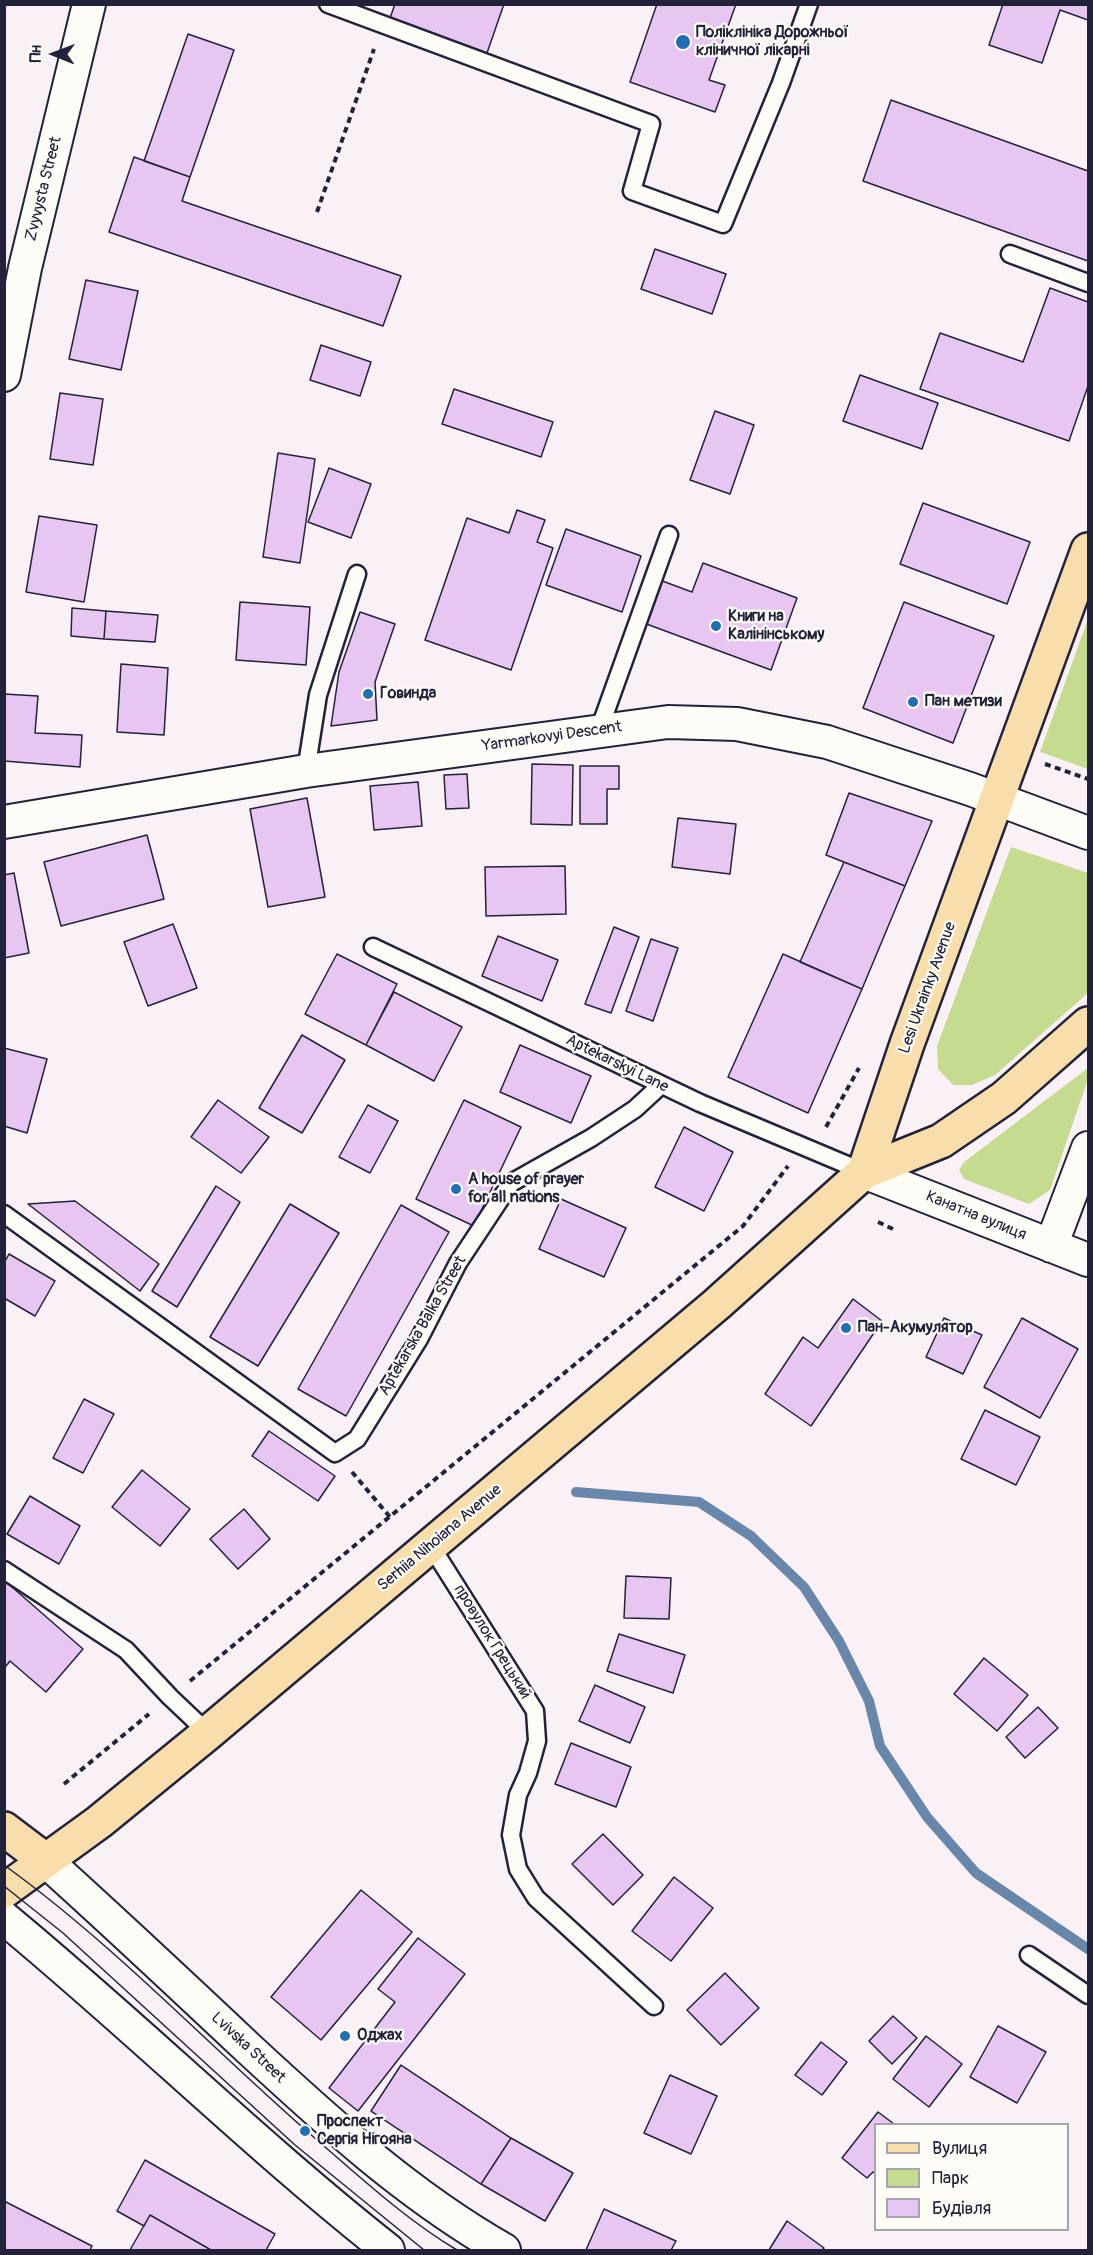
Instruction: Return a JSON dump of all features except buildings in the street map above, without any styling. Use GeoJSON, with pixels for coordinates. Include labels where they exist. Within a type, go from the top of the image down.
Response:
{"type":"FeatureCollection","features":[{"type":"Feature","properties":{"kind":"main road","name":"Lesi Ukrainky Avenue"},"geometry":{"type":"LineString","coordinates":[[864,1172],[907,1044],[1089,550]]}},
{"type":"Feature","properties":{"kind":"main road"},"geometry":{"type":"LineString","coordinates":[[864,1172],[941,1141],[1004,1098],[1089,1024]]}},
{"type":"Feature","properties":{"kind":"main road","name":"Serhiia Nihoiana Avenue"},"geometry":{"type":"LineString","coordinates":[[4,1891],[99,1822],[208,1733],[717,1304],[864,1172]]}},
{"type":"Feature","properties":{"kind":"main road","name":"Lvivska Street"},"geometry":{"type":"LineString","coordinates":[[4,1829],[45,1860]]}},
{"type":"Feature","properties":{"kind":"street","name":"Zvyvysta Street"},"geometry":{"type":"LineString","coordinates":[[4,375],[15,266],[89,4]]}},
{"type":"Feature","properties":{"kind":"street","name":"Yarmarkovyi Descent"},"geometry":{"type":"LineString","coordinates":[[4,822],[306,771],[599,729],[668,722],[737,724],[826,742],[1089,833]]}},
{"type":"Feature","properties":{"kind":"street"},"geometry":{"type":"LineString","coordinates":[[1051,1246],[1089,1148]]}},
{"type":"Feature","properties":{"kind":"street","name":"Канатна вулиця"},"geometry":{"type":"LineString","coordinates":[[864,1172],[1089,1260]]}},
{"type":"Feature","properties":{"kind":"street","name":"Lvivska Street"},"geometry":{"type":"LineString","coordinates":[[45,1860],[314,2110],[424,2199],[459,2224],[504,2250]]}},
{"type":"Feature","properties":{"kind":"street"},"geometry":{"type":"LineString","coordinates":[[4,1918],[79,1980],[318,2195],[388,2250]]}},
{"type":"Feature","properties":{"kind":"lane"},"geometry":{"type":"LineString","coordinates":[[328,4],[651,124],[632,191],[723,224],[781,83],[808,4]]}},
{"type":"Feature","properties":{"kind":"lane"},"geometry":{"type":"LineString","coordinates":[[1010,254],[1089,283]]}},
{"type":"Feature","properties":{"kind":"lane"},"geometry":{"type":"LineString","coordinates":[[599,729],[669,535]]}},
{"type":"Feature","properties":{"kind":"lane"},"geometry":{"type":"LineString","coordinates":[[306,771],[318,695],[357,574]]}},
{"type":"Feature","properties":{"kind":"lane","name":"Aptekarskyi Lane"},"geometry":{"type":"LineString","coordinates":[[373,947],[661,1085],[864,1172]]}},
{"type":"Feature","properties":{"kind":"lane","name":"Aptekarska Balka Street"},"geometry":{"type":"LineString","coordinates":[[335,1453],[357,1439],[419,1340],[458,1263],[511,1182],[591,1138],[635,1109],[661,1085]]}},
{"type":"Feature","properties":{"kind":"lane"},"geometry":{"type":"LineString","coordinates":[[4,1214],[335,1453]]}},
{"type":"Feature","properties":{"kind":"lane","name":"провулок Грецький"},"geometry":{"type":"LineString","coordinates":[[431,1546],[535,1712],[537,1741],[528,1773],[518,1795],[511,1835],[518,1869],[536,1898],[654,2006]]}},
{"type":"Feature","properties":{"kind":"lane"},"geometry":{"type":"LineString","coordinates":[[4,1570],[126,1650],[208,1733]]}},
{"type":"Feature","properties":{"kind":"lane"},"geometry":{"type":"LineString","coordinates":[[1029,1955],[1089,1995]]}},
{"type":"Feature","properties":{"kind":"path"},"geometry":{"type":"LineString","coordinates":[[316,212],[382,25]]}},
{"type":"Feature","properties":{"kind":"path"},"geometry":{"type":"LineString","coordinates":[[1039,762],[1089,779]]}},
{"type":"Feature","properties":{"kind":"path"},"geometry":{"type":"LineString","coordinates":[[64,1784],[743,1226],[801,1146],[828,1125],[863,1063]]}},
{"type":"Feature","properties":{"kind":"path"},"geometry":{"type":"LineString","coordinates":[[878,1222],[893,1229]]}},
{"type":"Feature","properties":{"kind":"path"},"geometry":{"type":"LineString","coordinates":[[335,1453],[390,1517]]}},
{"type":"Feature","properties":{"kind":"green space"},"geometry":{"type":"Polygon","coordinates":[[[1088,619],[1088,769],[1040,752],[1088,619]]]}},
{"type":"Feature","properties":{"kind":"green space"},"geometry":{"type":"Polygon","coordinates":[[[1011,847],[1088,873],[1088,993],[995,1075],[972,1085],[953,1085],[938,1069],[937,1046],[1011,847]]]}},
{"type":"Feature","properties":{"kind":"green space"},"geometry":{"type":"Polygon","coordinates":[[[1088,1068],[1088,1079],[1050,1190],[1029,1204],[964,1179],[959,1170],[964,1162],[1088,1068]]]}},
{"type":"Feature","properties":{"kind":"waterway"},"geometry":{"type":"LineString","coordinates":[[576,1492],[699,1502],[751,1536],[804,1587],[839,1641],[869,1701],[880,1746],[927,1817],[976,1873],[1088,1949]]}},
{"type":"Feature","properties":{"kind":"tram line"},"geometry":{"type":"LineString","coordinates":[[4,1865],[89,1933],[362,2179],[408,2217],[457,2250]]}},
{"type":"Feature","properties":{"kind":"tram line"},"geometry":{"type":"LineString","coordinates":[[4,1886],[63,1933],[295,2145],[424,2250]]}},
{"type":"Feature","properties":{"kind":"place","name":"Поліклініка Дорожньої кліничної лікарні"},"geometry":{"type":"Point","coordinates":[683,42]}},
{"type":"Feature","properties":{"kind":"place","name":"Книги на Калінінському"},"geometry":{"type":"Point","coordinates":[716,626]}},
{"type":"Feature","properties":{"kind":"place","name":"Говинда"},"geometry":{"type":"Point","coordinates":[368,694]}},
{"type":"Feature","properties":{"kind":"place","name":"Пан метизи"},"geometry":{"type":"Point","coordinates":[913,702]}},
{"type":"Feature","properties":{"kind":"place","name":"A house of prayer for all nations"},"geometry":{"type":"Point","coordinates":[456,1189]}},
{"type":"Feature","properties":{"kind":"place","name":"Пан-Акумулятор"},"geometry":{"type":"Point","coordinates":[846,1328]}},
{"type":"Feature","properties":{"kind":"place","name":"Оджах"},"geometry":{"type":"Point","coordinates":[345,2036]}},
{"type":"Feature","properties":{"kind":"place","name":"Проспект Сергія Нігояна"},"geometry":{"type":"Point","coordinates":[305,2131]}}]}
